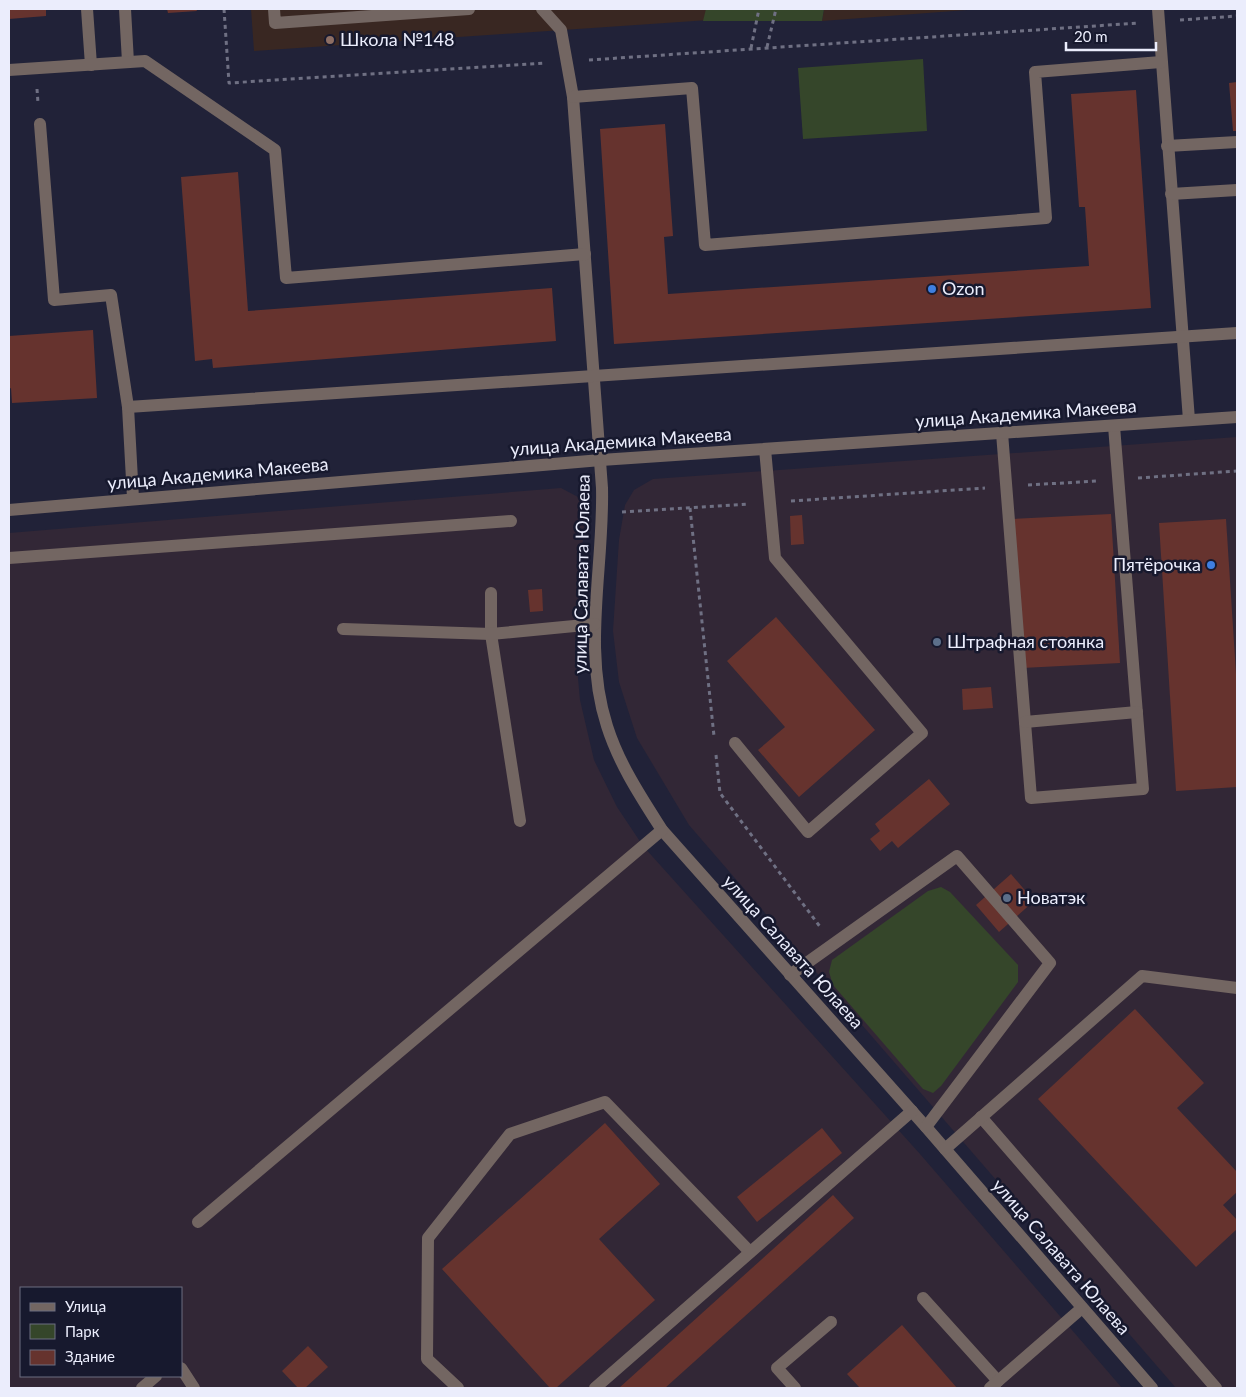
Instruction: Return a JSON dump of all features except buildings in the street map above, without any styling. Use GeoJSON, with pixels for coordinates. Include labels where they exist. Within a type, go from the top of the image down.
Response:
{"type":"FeatureCollection","features":[{"type":"Feature","properties":{"kind":"street"},"geometry":{"type":"LineString","coordinates":[[87,9],[91,65]]}},
{"type":"Feature","properties":{"kind":"street"},"geometry":{"type":"LineString","coordinates":[[125,9],[128,62]]}},
{"type":"Feature","properties":{"kind":"street"},"geometry":{"type":"LineString","coordinates":[[274,9],[275,23],[469,9]]}},
{"type":"Feature","properties":{"kind":"street","name":"улица Салавата Юлаева"},"geometry":{"type":"LineString","coordinates":[[542,9],[561,30],[573,98],[601,460],[602,514],[594,650],[598,691],[607,726],[628,777],[662,830],[912,1111],[1152,1388]]}},
{"type":"Feature","properties":{"kind":"street"},"geometry":{"type":"LineString","coordinates":[[1158,15],[1188,420]]}},
{"type":"Feature","properties":{"kind":"street"},"geometry":{"type":"LineString","coordinates":[[9,70],[145,61],[275,150],[286,278],[585,254]]}},
{"type":"Feature","properties":{"kind":"street"},"geometry":{"type":"LineString","coordinates":[[573,98],[692,88],[704,245],[1046,218],[1035,72],[1161,62]]}},
{"type":"Feature","properties":{"kind":"street"},"geometry":{"type":"LineString","coordinates":[[40,124],[54,300],[110,295],[128,407],[133,498]]}},
{"type":"Feature","properties":{"kind":"street"},"geometry":{"type":"LineString","coordinates":[[1167,146],[1237,142]]}},
{"type":"Feature","properties":{"kind":"street"},"geometry":{"type":"LineString","coordinates":[[1171,194],[1237,190]]}},
{"type":"Feature","properties":{"kind":"street"},"geometry":{"type":"LineString","coordinates":[[128,407],[1237,333]]}},
{"type":"Feature","properties":{"kind":"street","name":"улица Академика Макеева"},"geometry":{"type":"LineString","coordinates":[[9,510],[133,498],[601,460],[1237,417]]}},
{"type":"Feature","properties":{"kind":"street"},"geometry":{"type":"LineString","coordinates":[[1002,433],[1031,798],[1143,789],[1114,426]]}},
{"type":"Feature","properties":{"kind":"street"},"geometry":{"type":"LineString","coordinates":[[735,743],[808,832],[922,732],[775,558],[765,449]]}},
{"type":"Feature","properties":{"kind":"street"},"geometry":{"type":"LineString","coordinates":[[9,558],[511,521]]}},
{"type":"Feature","properties":{"kind":"street"},"geometry":{"type":"LineString","coordinates":[[491,592],[491,634],[520,821]]}},
{"type":"Feature","properties":{"kind":"street"},"geometry":{"type":"LineString","coordinates":[[343,629],[491,634],[595,624]]}},
{"type":"Feature","properties":{"kind":"street"},"geometry":{"type":"LineString","coordinates":[[1025,722],[1137,712]]}},
{"type":"Feature","properties":{"kind":"street"},"geometry":{"type":"LineString","coordinates":[[198,1222],[662,830]]}},
{"type":"Feature","properties":{"kind":"street"},"geometry":{"type":"LineString","coordinates":[[790,975],[957,856],[1050,963],[926,1127]]}},
{"type":"Feature","properties":{"kind":"street"},"geometry":{"type":"LineString","coordinates":[[945,1149],[1142,976],[1237,988]]}},
{"type":"Feature","properties":{"kind":"street"},"geometry":{"type":"LineString","coordinates":[[458,1388],[427,1359],[428,1238],[510,1134],[605,1102],[750,1252]]}},
{"type":"Feature","properties":{"kind":"street"},"geometry":{"type":"LineString","coordinates":[[595,1388],[912,1111]]}},
{"type":"Feature","properties":{"kind":"street"},"geometry":{"type":"LineString","coordinates":[[981,1117],[1216,1388]]}},
{"type":"Feature","properties":{"kind":"street"},"geometry":{"type":"LineString","coordinates":[[923,1298],[994,1385],[1082,1308]]}},
{"type":"Feature","properties":{"kind":"street"},"geometry":{"type":"LineString","coordinates":[[795,1388],[777,1368],[831,1322]]}},
{"type":"Feature","properties":{"kind":"street"},"geometry":{"type":"LineString","coordinates":[[182,1370],[194,1388]]}},
{"type":"Feature","properties":{"kind":"street"},"geometry":{"type":"LineString","coordinates":[[142,1388],[155,1377]]}},
{"type":"Feature","properties":{"kind":"path"},"geometry":{"type":"LineString","coordinates":[[224,9],[229,84],[567,62],[1158,15],[1237,16]]}},
{"type":"Feature","properties":{"kind":"path"},"geometry":{"type":"LineString","coordinates":[[751,48],[759,9]]}},
{"type":"Feature","properties":{"kind":"path"},"geometry":{"type":"LineString","coordinates":[[768,47],[776,9]]}},
{"type":"Feature","properties":{"kind":"path"},"geometry":{"type":"LineString","coordinates":[[35,68],[40,124]]}},
{"type":"Feature","properties":{"kind":"path"},"geometry":{"type":"LineString","coordinates":[[602,514],[1237,471]]}},
{"type":"Feature","properties":{"kind":"shaded area","name":"Школа №148"},"geometry":{"type":"Polygon","coordinates":[[[251,9],[712,9],[709,20],[254,51],[251,9]]]}},
{"type":"Feature","properties":{"kind":"shaded area"},"geometry":{"type":"Polygon","coordinates":[[[824,9],[980,9],[822,21],[824,9]]]}},
{"type":"Feature","properties":{"kind":"shaded area"},"geometry":{"type":"Polygon","coordinates":[[[1237,437],[1237,1388],[1176,1388],[689,825],[637,738],[619,682],[613,631],[619,540],[625,505],[634,490],[653,479],[1237,437]]]}},
{"type":"Feature","properties":{"kind":"shaded area"},"geometry":{"type":"Polygon","coordinates":[[[561,488],[578,497],[585,513],[575,646],[580,700],[594,760],[617,807],[643,846],[920,1154],[1122,1388],[9,1388],[9,533],[561,488]]]}},
{"type":"Feature","properties":{"kind":"green space"},"geometry":{"type":"Polygon","coordinates":[[[706,9],[824,9],[822,21],[703,21],[706,9]]]}},
{"type":"Feature","properties":{"kind":"green space"},"geometry":{"type":"Polygon","coordinates":[[[923,59],[927,131],[803,139],[798,68],[923,59]]]}},
{"type":"Feature","properties":{"kind":"green space"},"geometry":{"type":"Polygon","coordinates":[[[941,887],[950,892],[1018,965],[1018,982],[941,1086],[933,1093],[923,1089],[833,985],[829,972],[832,960],[928,891],[941,887]]]}},
{"type":"Feature","properties":{"kind":"place","name":"Школа №148"},"geometry":{"type":"Point","coordinates":[330,40]}},
{"type":"Feature","properties":{"kind":"place","name":"Ozon"},"geometry":{"type":"Point","coordinates":[932,289]}},
{"type":"Feature","properties":{"kind":"place","name":"Пятёрочка"},"geometry":{"type":"Point","coordinates":[1211,565]}},
{"type":"Feature","properties":{"kind":"place","name":"Штрафная стоянка"},"geometry":{"type":"Point","coordinates":[937,642]}},
{"type":"Feature","properties":{"kind":"place","name":"Новатэк"},"geometry":{"type":"Point","coordinates":[1007,898]}}]}
